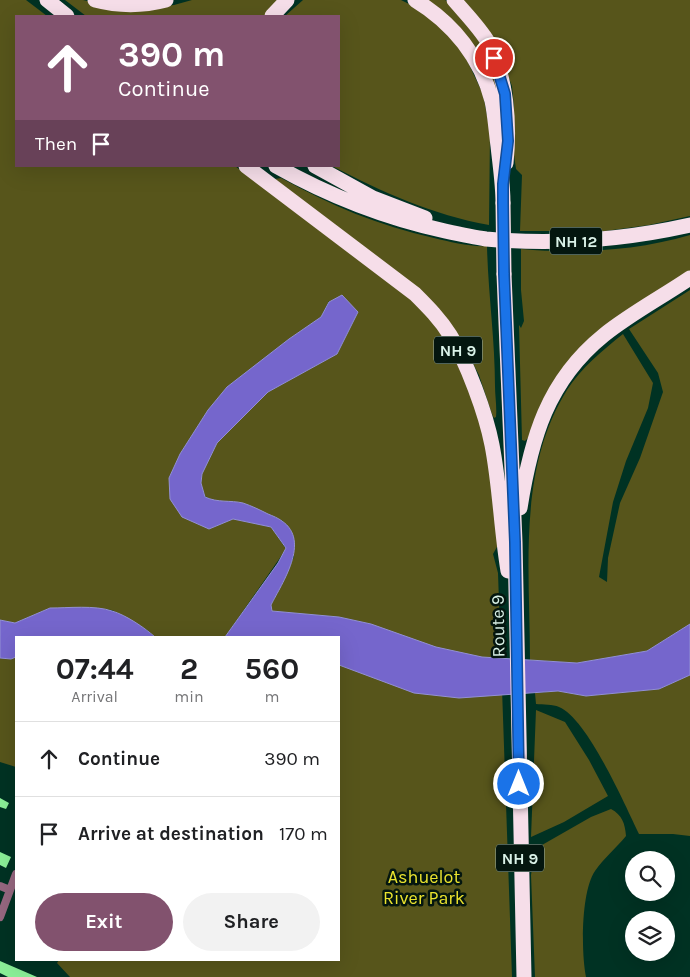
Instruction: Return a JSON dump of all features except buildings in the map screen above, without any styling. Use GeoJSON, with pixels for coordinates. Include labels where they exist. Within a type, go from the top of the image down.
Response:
{"type":"FeatureCollection","features":[{"type":"Feature","properties":{"kind":"highway"},"geometry":{"type":"LineString","coordinates":[[47,0],[66,15]]}},
{"type":"Feature","properties":{"kind":"highway"},"geometry":{"type":"LineString","coordinates":[[95,0],[137,5],[166,0]]}},
{"type":"Feature","properties":{"kind":"highway"},"geometry":{"type":"LineString","coordinates":[[273,15],[287,0]]}},
{"type":"Feature","properties":{"kind":"highway"},"geometry":{"type":"LineString","coordinates":[[415,0],[437,15],[462,40],[476,61],[492,101],[503,184]]}},
{"type":"Feature","properties":{"kind":"highway","name":"NH 9"},"geometry":{"type":"LineString","coordinates":[[454,0],[488,42],[500,74],[505,94],[508,141],[503,184]]}},
{"type":"Feature","properties":{"kind":"highway","name":"NH 9"},"geometry":{"type":"LineString","coordinates":[[247,167],[415,294],[434,314],[455,343],[488,426],[516,626]]}},
{"type":"Feature","properties":{"kind":"highway","name":"NH 12"},"geometry":{"type":"LineString","coordinates":[[278,167],[306,184],[375,212],[417,225],[485,239],[570,242],[630,236],[690,225]]}},
{"type":"Feature","properties":{"kind":"highway"},"geometry":{"type":"LineString","coordinates":[[317,167],[373,198],[460,234]]}},
{"type":"Feature","properties":{"kind":"highway","name":"Route 9"},"geometry":{"type":"LineString","coordinates":[[503,184],[504,274],[515,542],[524,977]]}},
{"type":"Feature","properties":{"kind":"highway"},"geometry":{"type":"LineString","coordinates":[[515,542],[527,469],[534,441],[542,417],[553,394],[586,351],[605,334],[690,278]]}},
{"type":"Feature","properties":{"kind":"street"},"geometry":{"type":"LineString","coordinates":[[0,917],[15,877]]}},
{"type":"Feature","properties":{"kind":"street"},"geometry":{"type":"LineString","coordinates":[[0,886],[10,890]]}},
{"type":"Feature","properties":{"kind":"green space","name":"Ashuelot River Park"},"geometry":{"type":"Polygon","coordinates":[[[0,0],[26,0],[46,15],[15,15],[15,167],[236,167],[424,309],[448,340],[467,382],[485,434],[498,545],[493,554],[498,573],[512,977],[70,977],[57,963],[58,961],[340,961],[340,648],[371,624],[339,617],[272,611],[271,605],[294,557],[283,521],[242,503],[213,501],[205,496],[201,483],[202,474],[217,443],[268,392],[337,354],[358,312],[329,301],[321,317],[227,387],[208,410],[180,454],[169,478],[209,529],[233,519],[271,527],[286,549],[226,636],[154,636],[112,610],[88,608],[50,608],[15,623],[0,620],[0,0]]]}},
{"type":"Feature","properties":{"kind":"green space"},"geometry":{"type":"Polygon","coordinates":[[[65,0],[83,0],[109,6],[152,8],[192,0],[283,0],[270,15],[85,15],[65,0]]]}},
{"type":"Feature","properties":{"kind":"green space"},"geometry":{"type":"Polygon","coordinates":[[[303,0],[401,0],[421,10],[437,23],[462,50],[483,94],[490,132],[489,225],[468,221],[408,202],[334,167],[340,167],[340,15],[286,15],[303,0]]]}},
{"type":"Feature","properties":{"kind":"green space"},"geometry":{"type":"Polygon","coordinates":[[[422,0],[445,0],[452,5],[473,31],[494,66],[505,133],[486,75],[422,0]]]}},
{"type":"Feature","properties":{"kind":"green space"},"geometry":{"type":"Polygon","coordinates":[[[463,0],[690,0],[690,216],[649,225],[605,231],[520,231],[522,175],[516,169],[514,155],[512,86],[494,40],[463,0]]]}},
{"type":"Feature","properties":{"kind":"green space"},"geometry":{"type":"Polygon","coordinates":[[[281,178],[336,206],[374,221],[454,243],[487,246],[496,417],[494,418],[492,414],[479,375],[462,342],[275,179],[281,178]]]}},
{"type":"Feature","properties":{"kind":"green space"},"geometry":{"type":"Polygon","coordinates":[[[690,235],[690,275],[604,331],[529,437],[525,441],[522,440],[519,325],[521,328],[524,321],[521,290],[521,249],[563,251],[606,250],[649,245],[690,235]]]}},
{"type":"Feature","properties":{"kind":"green space"},"geometry":{"type":"Polygon","coordinates":[[[690,290],[690,624],[647,651],[577,663],[530,660],[529,557],[533,487],[540,453],[551,421],[567,390],[579,374],[623,334],[653,383],[648,408],[626,461],[613,502],[599,577],[607,582],[608,558],[620,503],[640,458],[663,392],[658,373],[629,329],[690,290]]]}},
{"type":"Feature","properties":{"kind":"green space"},"geometry":{"type":"Polygon","coordinates":[[[15,657],[15,767],[0,762],[0,658],[15,657]]]}},
{"type":"Feature","properties":{"kind":"green space"},"geometry":{"type":"Polygon","coordinates":[[[690,675],[690,836],[639,834],[615,784],[593,744],[581,727],[570,714],[559,707],[536,704],[535,693],[558,691],[586,696],[659,689],[690,675]]]}},
{"type":"Feature","properties":{"kind":"green space"},"geometry":{"type":"Polygon","coordinates":[[[536,710],[565,722],[589,760],[608,796],[564,822],[531,837],[536,710]]]}},
{"type":"Feature","properties":{"kind":"green space"},"geometry":{"type":"Polygon","coordinates":[[[611,809],[622,820],[626,836],[599,866],[590,880],[583,922],[583,953],[586,977],[535,977],[531,875],[535,849],[591,817],[611,809]]]}},
{"type":"Feature","properties":{"kind":"shaded area"},"geometry":{"type":"Polygon","coordinates":[[[342,295],[358,312],[337,354],[268,392],[217,443],[202,474],[201,483],[205,497],[246,504],[279,519],[290,529],[294,539],[292,562],[271,605],[272,611],[339,617],[371,624],[436,647],[482,657],[577,663],[647,651],[690,624],[690,675],[659,689],[586,696],[558,691],[459,698],[414,693],[340,665],[340,636],[226,636],[278,563],[286,548],[271,527],[233,519],[209,529],[182,517],[170,499],[169,478],[180,454],[208,410],[227,387],[321,317],[329,302],[342,295]]]}},
{"type":"Feature","properties":{"kind":"shaded area"},"geometry":{"type":"Polygon","coordinates":[[[90,607],[105,609],[123,615],[154,636],[15,636],[15,657],[0,658],[0,620],[15,623],[50,608],[90,607]]]}},
{"type":"Feature","properties":{"kind":"route"},"geometry":{"type":"LineString","coordinates":[[494,58],[505,94],[508,141],[503,184],[504,274],[515,542],[519,784]]}}]}
